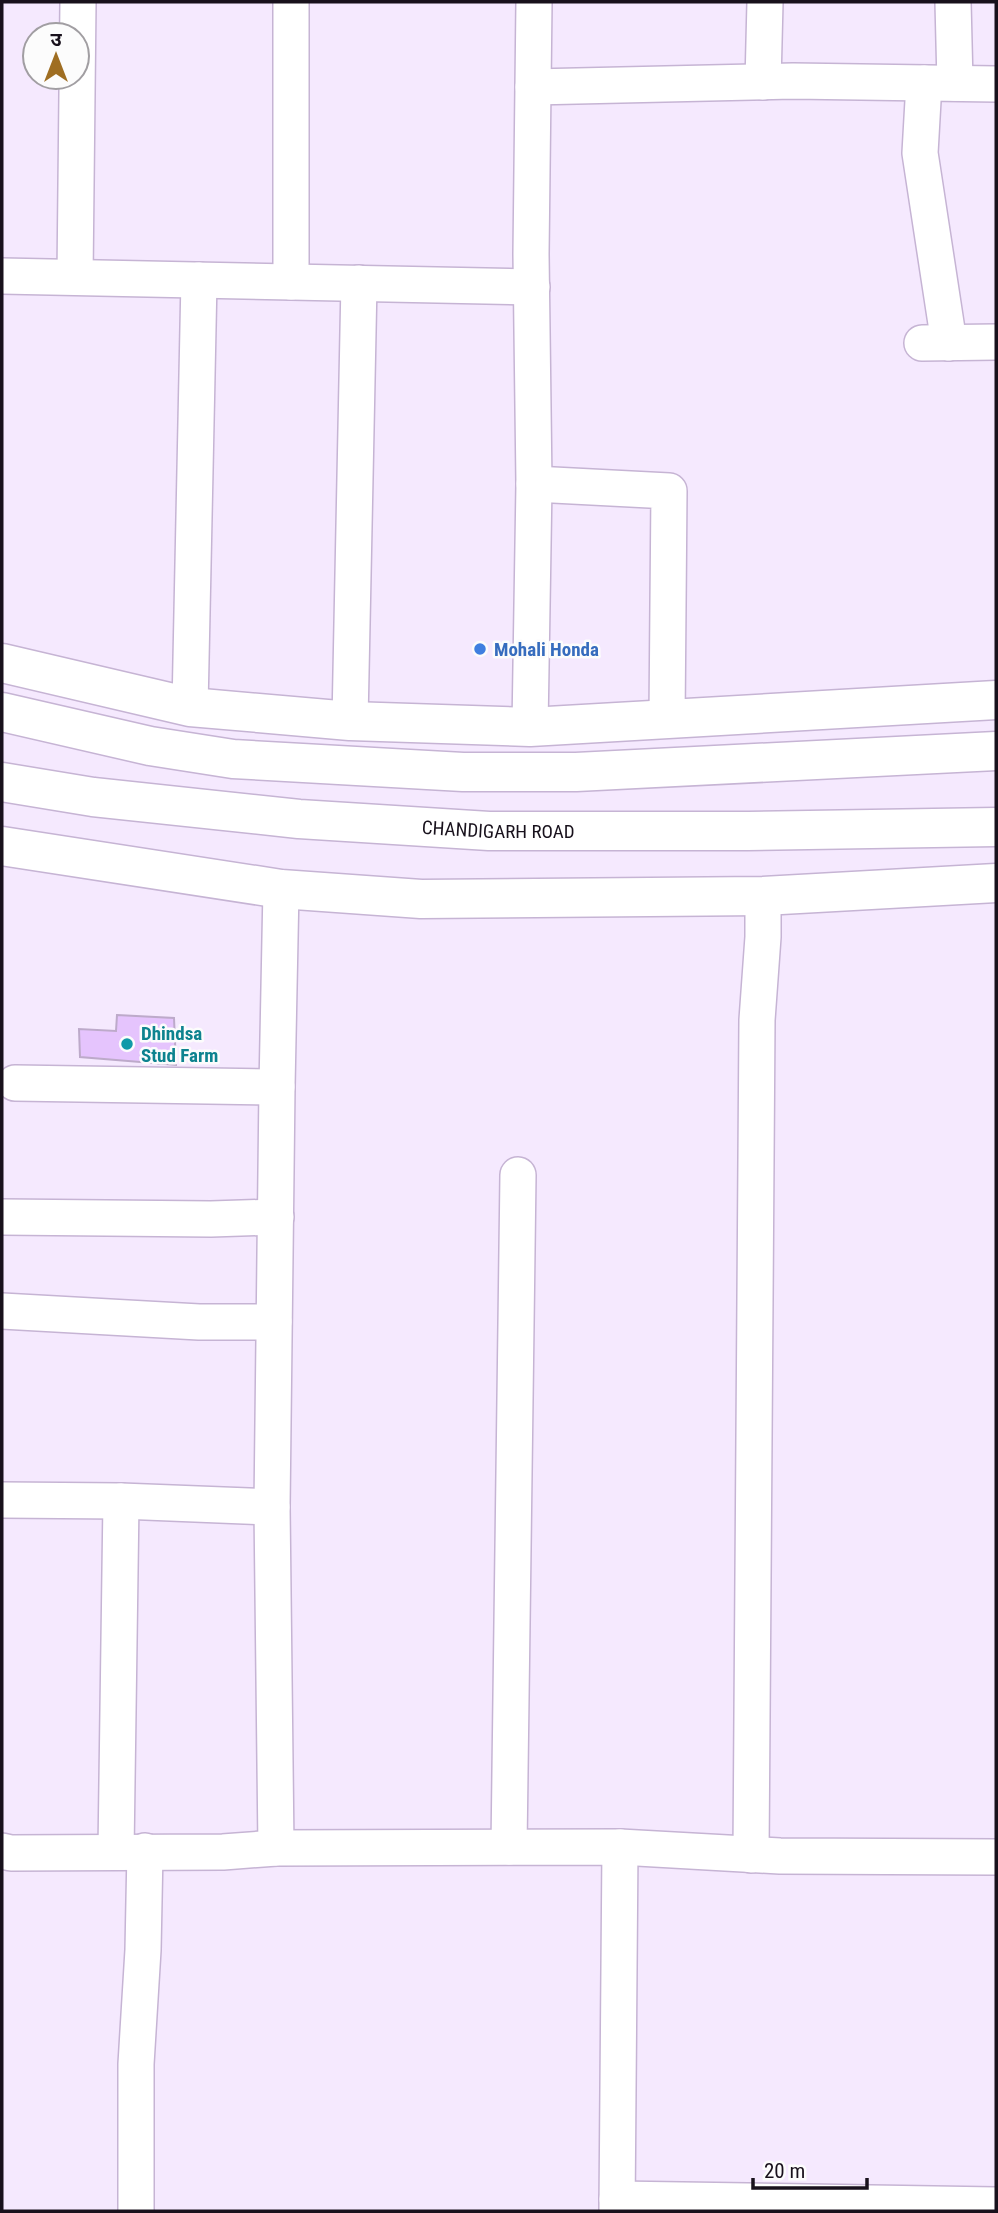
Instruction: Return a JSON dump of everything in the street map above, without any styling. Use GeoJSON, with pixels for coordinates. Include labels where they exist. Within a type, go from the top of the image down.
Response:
{"type":"FeatureCollection","features":[{"type":"Feature","properties":{"kind":"main road"},"geometry":{"type":"LineString","coordinates":[[2,663],[190,707],[350,721],[530,727],[996,700]]}},
{"type":"Feature","properties":{"kind":"main road"},"geometry":{"type":"LineString","coordinates":[[2,712],[150,746],[233,759],[463,772],[576,772],[732,766],[996,751]]}},
{"type":"Feature","properties":{"kind":"main road","name":"CHANDIGARH ROAD"},"geometry":{"type":"LineString","coordinates":[[2,782],[93,797],[299,819],[489,831],[996,827]]}},
{"type":"Feature","properties":{"kind":"main road"},"geometry":{"type":"LineString","coordinates":[[2,846],[281,889],[421,899],[763,896],[996,883]]}},
{"type":"Feature","properties":{"kind":"street"},"geometry":{"type":"LineString","coordinates":[[75,277],[78,2]]}},
{"type":"Feature","properties":{"kind":"street"},"geometry":{"type":"LineString","coordinates":[[291,2],[291,282]]}},
{"type":"Feature","properties":{"kind":"street"},"geometry":{"type":"LineString","coordinates":[[530,727],[534,484],[534,2]]}},
{"type":"Feature","properties":{"kind":"street"},"geometry":{"type":"LineString","coordinates":[[763,82],[765,2]]}},
{"type":"Feature","properties":{"kind":"street"},"geometry":{"type":"LineString","coordinates":[[953,2],[939,83],[920,153],[935,343],[996,342]]}},
{"type":"Feature","properties":{"kind":"street"},"geometry":{"type":"LineString","coordinates":[[533,87],[763,82],[996,84]]}},
{"type":"Feature","properties":{"kind":"street"},"geometry":{"type":"LineString","coordinates":[[2,276],[532,287]]}},
{"type":"Feature","properties":{"kind":"street"},"geometry":{"type":"LineString","coordinates":[[190,707],[199,280]]}},
{"type":"Feature","properties":{"kind":"street"},"geometry":{"type":"LineString","coordinates":[[350,721],[359,283]]}},
{"type":"Feature","properties":{"kind":"street"},"geometry":{"type":"LineString","coordinates":[[534,484],[669,491],[667,719]]}},
{"type":"Feature","properties":{"kind":"street"},"geometry":{"type":"LineString","coordinates":[[276,1848],[272,1507],[281,889]]}},
{"type":"Feature","properties":{"kind":"street"},"geometry":{"type":"LineString","coordinates":[[751,1854],[757,1033],[763,896]]}},
{"type":"Feature","properties":{"kind":"street"},"geometry":{"type":"LineString","coordinates":[[15,1083],[277,1087]]}},
{"type":"Feature","properties":{"kind":"street"},"geometry":{"type":"LineString","coordinates":[[509,1847],[518,1175]]}},
{"type":"Feature","properties":{"kind":"street"},"geometry":{"type":"LineString","coordinates":[[2,1217],[276,1217]]}},
{"type":"Feature","properties":{"kind":"street"},"geometry":{"type":"LineString","coordinates":[[2,1311],[199,1322],[274,1322]]}},
{"type":"Feature","properties":{"kind":"street"},"geometry":{"type":"LineString","coordinates":[[2,1500],[272,1507]]}},
{"type":"Feature","properties":{"kind":"street"},"geometry":{"type":"LineString","coordinates":[[121,1501],[130,1851],[143,1950],[136,2064],[136,2211]]}},
{"type":"Feature","properties":{"kind":"street"},"geometry":{"type":"LineString","coordinates":[[620,1847],[617,2205],[996,2205]]}},
{"type":"Feature","properties":{"kind":"street"},"geometry":{"type":"LineString","coordinates":[[2,1851],[223,1852],[276,1848],[620,1847],[751,1854],[996,1857]]}},
{"type":"Feature","properties":{"kind":"building","name":"Dhindsa Stud Farm"},"geometry":{"type":"Polygon","coordinates":[[[117,1015],[174,1018],[176,1065],[80,1057],[79,1029],[116,1031],[117,1015]]]}},
{"type":"Feature","properties":{"kind":"place","name":"Mohali Honda"},"geometry":{"type":"Point","coordinates":[480,649]}},
{"type":"Feature","properties":{"kind":"place","name":"Dhindsa Stud Farm"},"geometry":{"type":"Point","coordinates":[127,1044]}}]}
